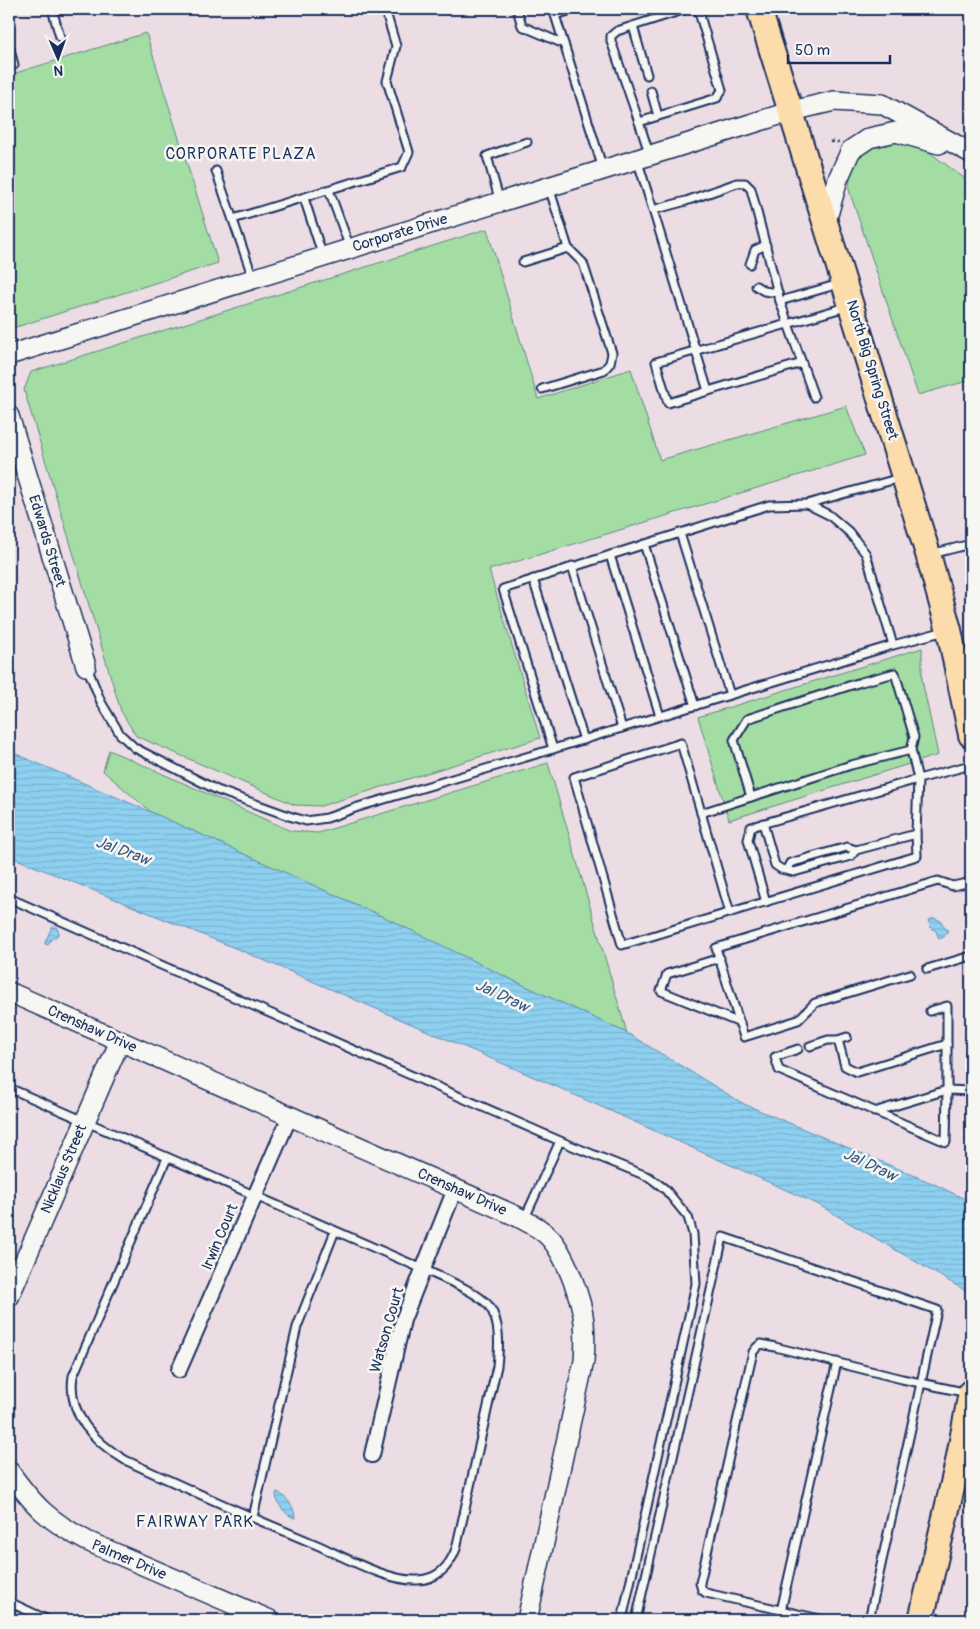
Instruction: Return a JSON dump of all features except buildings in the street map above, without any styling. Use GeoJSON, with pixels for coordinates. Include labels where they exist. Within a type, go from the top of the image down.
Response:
{"type":"FeatureCollection","features":[{"type":"Feature","properties":{"kind":"highway","name":"North Big Spring Street"},"geometry":{"type":"LineString","coordinates":[[759,9],[928,554],[949,630],[971,735]]}},
{"type":"Feature","properties":{"kind":"highway"},"geometry":{"type":"LineString","coordinates":[[920,1620],[971,1399]]}},
{"type":"Feature","properties":{"kind":"street","name":"Corporate Drive"},"geometry":{"type":"LineString","coordinates":[[9,355],[792,111],[834,102],[882,104],[970,153]]}},
{"type":"Feature","properties":{"kind":"street"},"geometry":{"type":"LineString","coordinates":[[826,222],[838,179],[851,150],[869,138],[896,132],[970,153]]}},
{"type":"Feature","properties":{"kind":"street","name":"Edwards Street"},"geometry":{"type":"LineString","coordinates":[[9,416],[86,666]]}},
{"type":"Feature","properties":{"kind":"street","name":"Crenshaw Drive"},"geometry":{"type":"LineString","coordinates":[[9,992],[524,1220],[538,1227],[550,1238],[562,1254],[583,1313],[584,1361],[527,1620]]}},
{"type":"Feature","properties":{"kind":"street","name":"Nicklaus Street"},"geometry":{"type":"LineString","coordinates":[[9,1297],[120,1042]]}},
{"type":"Feature","properties":{"kind":"street","name":"Irwin Court"},"geometry":{"type":"LineString","coordinates":[[179,1370],[290,1116]]}},
{"type":"Feature","properties":{"kind":"street","name":"Watson Court"},"geometry":{"type":"LineString","coordinates":[[372,1455],[399,1334],[455,1189]]}},
{"type":"Feature","properties":{"kind":"street","name":"Palmer Drive"},"geometry":{"type":"LineString","coordinates":[[9,1471],[40,1511],[72,1533],[270,1620]]}},
{"type":"Feature","properties":{"kind":"lane"},"geometry":{"type":"LineString","coordinates":[[52,9],[60,37]]}},
{"type":"Feature","properties":{"kind":"lane"},"geometry":{"type":"LineString","coordinates":[[233,219],[402,167],[409,152],[387,80],[396,46],[386,9]]}},
{"type":"Feature","properties":{"kind":"lane"},"geometry":{"type":"LineString","coordinates":[[517,9],[522,26],[564,44]]}},
{"type":"Feature","properties":{"kind":"lane"},"geometry":{"type":"LineString","coordinates":[[576,9],[555,15],[603,170]]}},
{"type":"Feature","properties":{"kind":"lane"},"geometry":{"type":"LineString","coordinates":[[686,9],[613,33],[611,41],[639,122],[643,157],[654,210],[708,391]]}},
{"type":"Feature","properties":{"kind":"lane"},"geometry":{"type":"LineString","coordinates":[[639,122],[716,98],[722,90],[698,9]]}},
{"type":"Feature","properties":{"kind":"lane"},"geometry":{"type":"LineString","coordinates":[[633,26],[647,75]]}},
{"type":"Feature","properties":{"kind":"lane"},"geometry":{"type":"LineString","coordinates":[[9,46],[14,64],[9,66]]}},
{"type":"Feature","properties":{"kind":"lane"},"geometry":{"type":"LineString","coordinates":[[652,91],[658,116]]}},
{"type":"Feature","properties":{"kind":"lane"},"geometry":{"type":"LineString","coordinates":[[500,202],[487,156],[527,142]]}},
{"type":"Feature","properties":{"kind":"lane"},"geometry":{"type":"LineString","coordinates":[[216,171],[254,278]]}},
{"type":"Feature","properties":{"kind":"lane"},"geometry":{"type":"LineString","coordinates":[[654,210],[737,183],[745,183],[751,189],[780,301],[814,397]]}},
{"type":"Feature","properties":{"kind":"lane"},"geometry":{"type":"LineString","coordinates":[[542,389],[604,370],[610,363],[612,353],[583,263],[568,248],[549,187]]}},
{"type":"Feature","properties":{"kind":"lane"},"geometry":{"type":"LineString","coordinates":[[329,190],[350,248]]}},
{"type":"Feature","properties":{"kind":"lane"},"geometry":{"type":"LineString","coordinates":[[304,198],[323,257]]}},
{"type":"Feature","properties":{"kind":"lane"},"geometry":{"type":"LineString","coordinates":[[750,264],[755,250],[766,245]]}},
{"type":"Feature","properties":{"kind":"lane"},"geometry":{"type":"LineString","coordinates":[[523,262],[568,248]]}},
{"type":"Feature","properties":{"kind":"lane"},"geometry":{"type":"LineString","coordinates":[[780,301],[844,282]]}},
{"type":"Feature","properties":{"kind":"lane"},"geometry":{"type":"LineString","coordinates":[[756,286],[764,291],[778,293]]}},
{"type":"Feature","properties":{"kind":"lane"},"geometry":{"type":"LineString","coordinates":[[802,362],[668,403],[656,362],[852,305]]}},
{"type":"Feature","properties":{"kind":"lane"},"geometry":{"type":"LineString","coordinates":[[553,749],[503,588],[769,505],[807,504],[905,476]]}},
{"type":"Feature","properties":{"kind":"lane"},"geometry":{"type":"LineString","coordinates":[[807,504],[829,515],[849,532],[866,554],[893,645]]}},
{"type":"Feature","properties":{"kind":"lane"},"geometry":{"type":"LineString","coordinates":[[680,533],[730,695]]}},
{"type":"Feature","properties":{"kind":"lane"},"geometry":{"type":"LineString","coordinates":[[928,554],[971,543]]}},
{"type":"Feature","properties":{"kind":"lane"},"geometry":{"type":"LineString","coordinates":[[644,544],[694,706]]}},
{"type":"Feature","properties":{"kind":"lane"},"geometry":{"type":"LineString","coordinates":[[610,555],[660,716]]}},
{"type":"Feature","properties":{"kind":"lane"},"geometry":{"type":"LineString","coordinates":[[572,566],[622,728]]}},
{"type":"Feature","properties":{"kind":"lane"},"geometry":{"type":"LineString","coordinates":[[533,579],[584,740]]}},
{"type":"Feature","properties":{"kind":"lane"},"geometry":{"type":"LineString","coordinates":[[86,666],[101,702],[115,726],[120,734],[135,748],[217,790],[306,821],[326,818],[893,645],[949,630]]}},
{"type":"Feature","properties":{"kind":"lane"},"geometry":{"type":"LineString","coordinates":[[730,912],[681,743],[574,777],[622,945],[917,856],[918,779],[911,750],[914,737],[895,673],[747,719],[734,740],[751,797]]}},
{"type":"Feature","properties":{"kind":"lane"},"geometry":{"type":"LineString","coordinates":[[701,813],[851,765],[911,750]]}},
{"type":"Feature","properties":{"kind":"lane"},"geometry":{"type":"LineString","coordinates":[[766,902],[748,840],[750,826],[971,765]]}},
{"type":"Feature","properties":{"kind":"lane"},"geometry":{"type":"LineString","coordinates":[[763,823],[775,864],[781,869],[794,872],[851,856],[856,850],[916,834]]}},
{"type":"Feature","properties":{"kind":"lane"},"geometry":{"type":"LineString","coordinates":[[910,974],[815,1003],[798,1020],[744,1037],[716,948],[929,883],[938,881],[953,886],[971,882]]}},
{"type":"Feature","properties":{"kind":"lane"},"geometry":{"type":"LineString","coordinates":[[9,898],[560,1141],[649,1177],[665,1189],[688,1217],[693,1234],[696,1284],[622,1620]]}},
{"type":"Feature","properties":{"kind":"lane"},"geometry":{"type":"LineString","coordinates":[[927,969],[971,956]]}},
{"type":"Feature","properties":{"kind":"lane"},"geometry":{"type":"LineString","coordinates":[[720,958],[667,974],[661,991],[740,1023]]}},
{"type":"Feature","properties":{"kind":"lane"},"geometry":{"type":"LineString","coordinates":[[798,1049],[774,1057],[779,1070],[946,1142],[948,1090],[947,1006],[930,1011]]}},
{"type":"Feature","properties":{"kind":"lane"},"geometry":{"type":"LineString","coordinates":[[810,1046],[828,1040],[838,1040],[847,1037]]}},
{"type":"Feature","properties":{"kind":"lane"},"geometry":{"type":"LineString","coordinates":[[838,1040],[845,1066],[857,1072],[947,1044]]}},
{"type":"Feature","properties":{"kind":"lane"},"geometry":{"type":"LineString","coordinates":[[9,1088],[423,1269],[479,1297],[489,1306],[494,1315],[498,1335],[497,1366],[456,1549],[452,1560],[445,1570],[418,1580],[401,1579],[372,1569],[158,1476],[112,1452],[90,1431],[79,1416],[72,1399],[73,1376],[167,1158]]}},
{"type":"Feature","properties":{"kind":"lane"},"geometry":{"type":"LineString","coordinates":[[873,1112],[948,1090],[971,1091]]}},
{"type":"Feature","properties":{"kind":"lane"},"geometry":{"type":"LineString","coordinates":[[524,1220],[560,1141]]}},
{"type":"Feature","properties":{"kind":"lane"},"geometry":{"type":"LineString","coordinates":[[253,1517],[297,1327],[335,1231]]}},
{"type":"Feature","properties":{"kind":"lane"},"geometry":{"type":"LineString","coordinates":[[636,1620],[723,1237],[937,1310],[869,1620]]}},
{"type":"Feature","properties":{"kind":"lane"},"geometry":{"type":"LineString","coordinates":[[824,1620],[706,1593],[702,1590],[700,1583],[753,1352],[761,1344],[921,1383],[971,1399]]}},
{"type":"Feature","properties":{"kind":"lane"},"geometry":{"type":"LineString","coordinates":[[781,1611],[837,1362]]}},
{"type":"Feature","properties":{"kind":"lane"},"geometry":{"type":"LineString","coordinates":[[9,1602],[48,1620]]}},
{"type":"Feature","properties":{"kind":"green space"},"geometry":{"type":"Polygon","coordinates":[[[146,33],[218,263],[13,328],[9,326],[9,75],[146,33]]]}},
{"type":"Feature","properties":{"kind":"green space"},"geometry":{"type":"Polygon","coordinates":[[[896,139],[918,144],[971,183],[971,380],[918,395],[849,190],[852,166],[859,152],[873,144],[896,139]]]}},
{"type":"Feature","properties":{"kind":"green space"},"geometry":{"type":"Polygon","coordinates":[[[487,229],[538,399],[631,369],[660,460],[846,406],[865,455],[489,570],[540,738],[321,806],[295,805],[136,736],[121,711],[24,390],[31,372],[487,229]]]}},
{"type":"Feature","properties":{"kind":"green space"},"geometry":{"type":"Polygon","coordinates":[[[922,648],[922,680],[938,755],[729,820],[698,717],[922,648]]]}},
{"type":"Feature","properties":{"kind":"green space"},"geometry":{"type":"Polygon","coordinates":[[[109,750],[291,831],[318,833],[548,763],[627,1033],[506,977],[386,918],[151,812],[103,771],[109,750]]]}},
{"type":"Feature","properties":{"kind":"water","name":"Jal Draw"},"geometry":{"type":"Polygon","coordinates":[[[9,751],[151,812],[386,918],[506,977],[627,1033],[744,1104],[932,1183],[971,1202],[971,1294],[817,1204],[557,1087],[247,953],[9,856],[9,751]]]}},
{"type":"Feature","properties":{"kind":"water"},"geometry":{"type":"Polygon","coordinates":[[[934,918],[941,921],[948,930],[944,937],[939,939],[936,931],[931,928],[929,920],[934,918]]]}},
{"type":"Feature","properties":{"kind":"water"},"geometry":{"type":"Polygon","coordinates":[[[52,927],[56,927],[59,932],[57,936],[51,939],[48,945],[45,942],[52,927]]]}},
{"type":"Feature","properties":{"kind":"water"},"geometry":{"type":"Polygon","coordinates":[[[278,1492],[290,1503],[294,1510],[295,1518],[288,1515],[279,1504],[276,1497],[278,1492]]]}},
{"type":"Feature","properties":{"kind":"district","name":"CORPORATE PLAZA"},"geometry":{"type":"Point","coordinates":[241,154]}},
{"type":"Feature","properties":{"kind":"district","name":"FAIRWAY PARK"},"geometry":{"type":"Point","coordinates":[195,1522]}}]}
